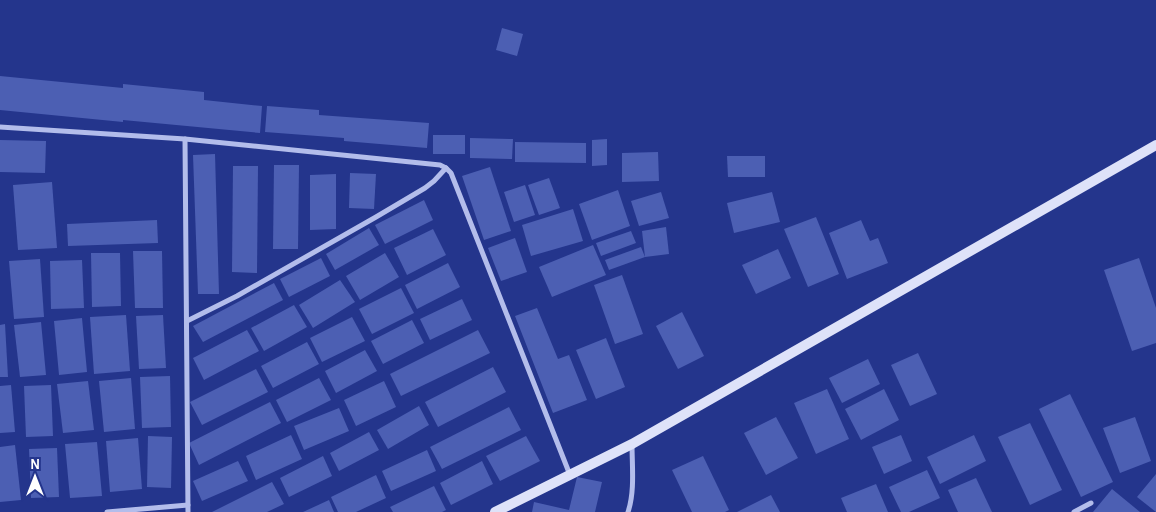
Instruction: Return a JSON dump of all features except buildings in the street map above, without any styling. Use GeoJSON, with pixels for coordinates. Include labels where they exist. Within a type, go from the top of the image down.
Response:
{"type":"FeatureCollection","features":[{"type":"Feature","properties":{"kind":"main road"},"geometry":{"type":"LineString","coordinates":[[495,512],[632,444],[1156,145]]}},
{"type":"Feature","properties":{"kind":"street"},"geometry":{"type":"LineString","coordinates":[[0,127],[185,139],[440,165],[446,168],[451,174],[570,475]]}},
{"type":"Feature","properties":{"kind":"street"},"geometry":{"type":"LineString","coordinates":[[185,139],[188,512]]}},
{"type":"Feature","properties":{"kind":"street"},"geometry":{"type":"LineString","coordinates":[[187,321],[237,296],[376,217],[425,188],[446,168]]}},
{"type":"Feature","properties":{"kind":"street"},"geometry":{"type":"LineString","coordinates":[[628,512],[632,483],[632,444]]}},
{"type":"Feature","properties":{"kind":"street"},"geometry":{"type":"LineString","coordinates":[[1074,512],[1092,503]]}},
{"type":"Feature","properties":{"kind":"street"},"geometry":{"type":"LineString","coordinates":[[107,512],[188,506]]}}]}
